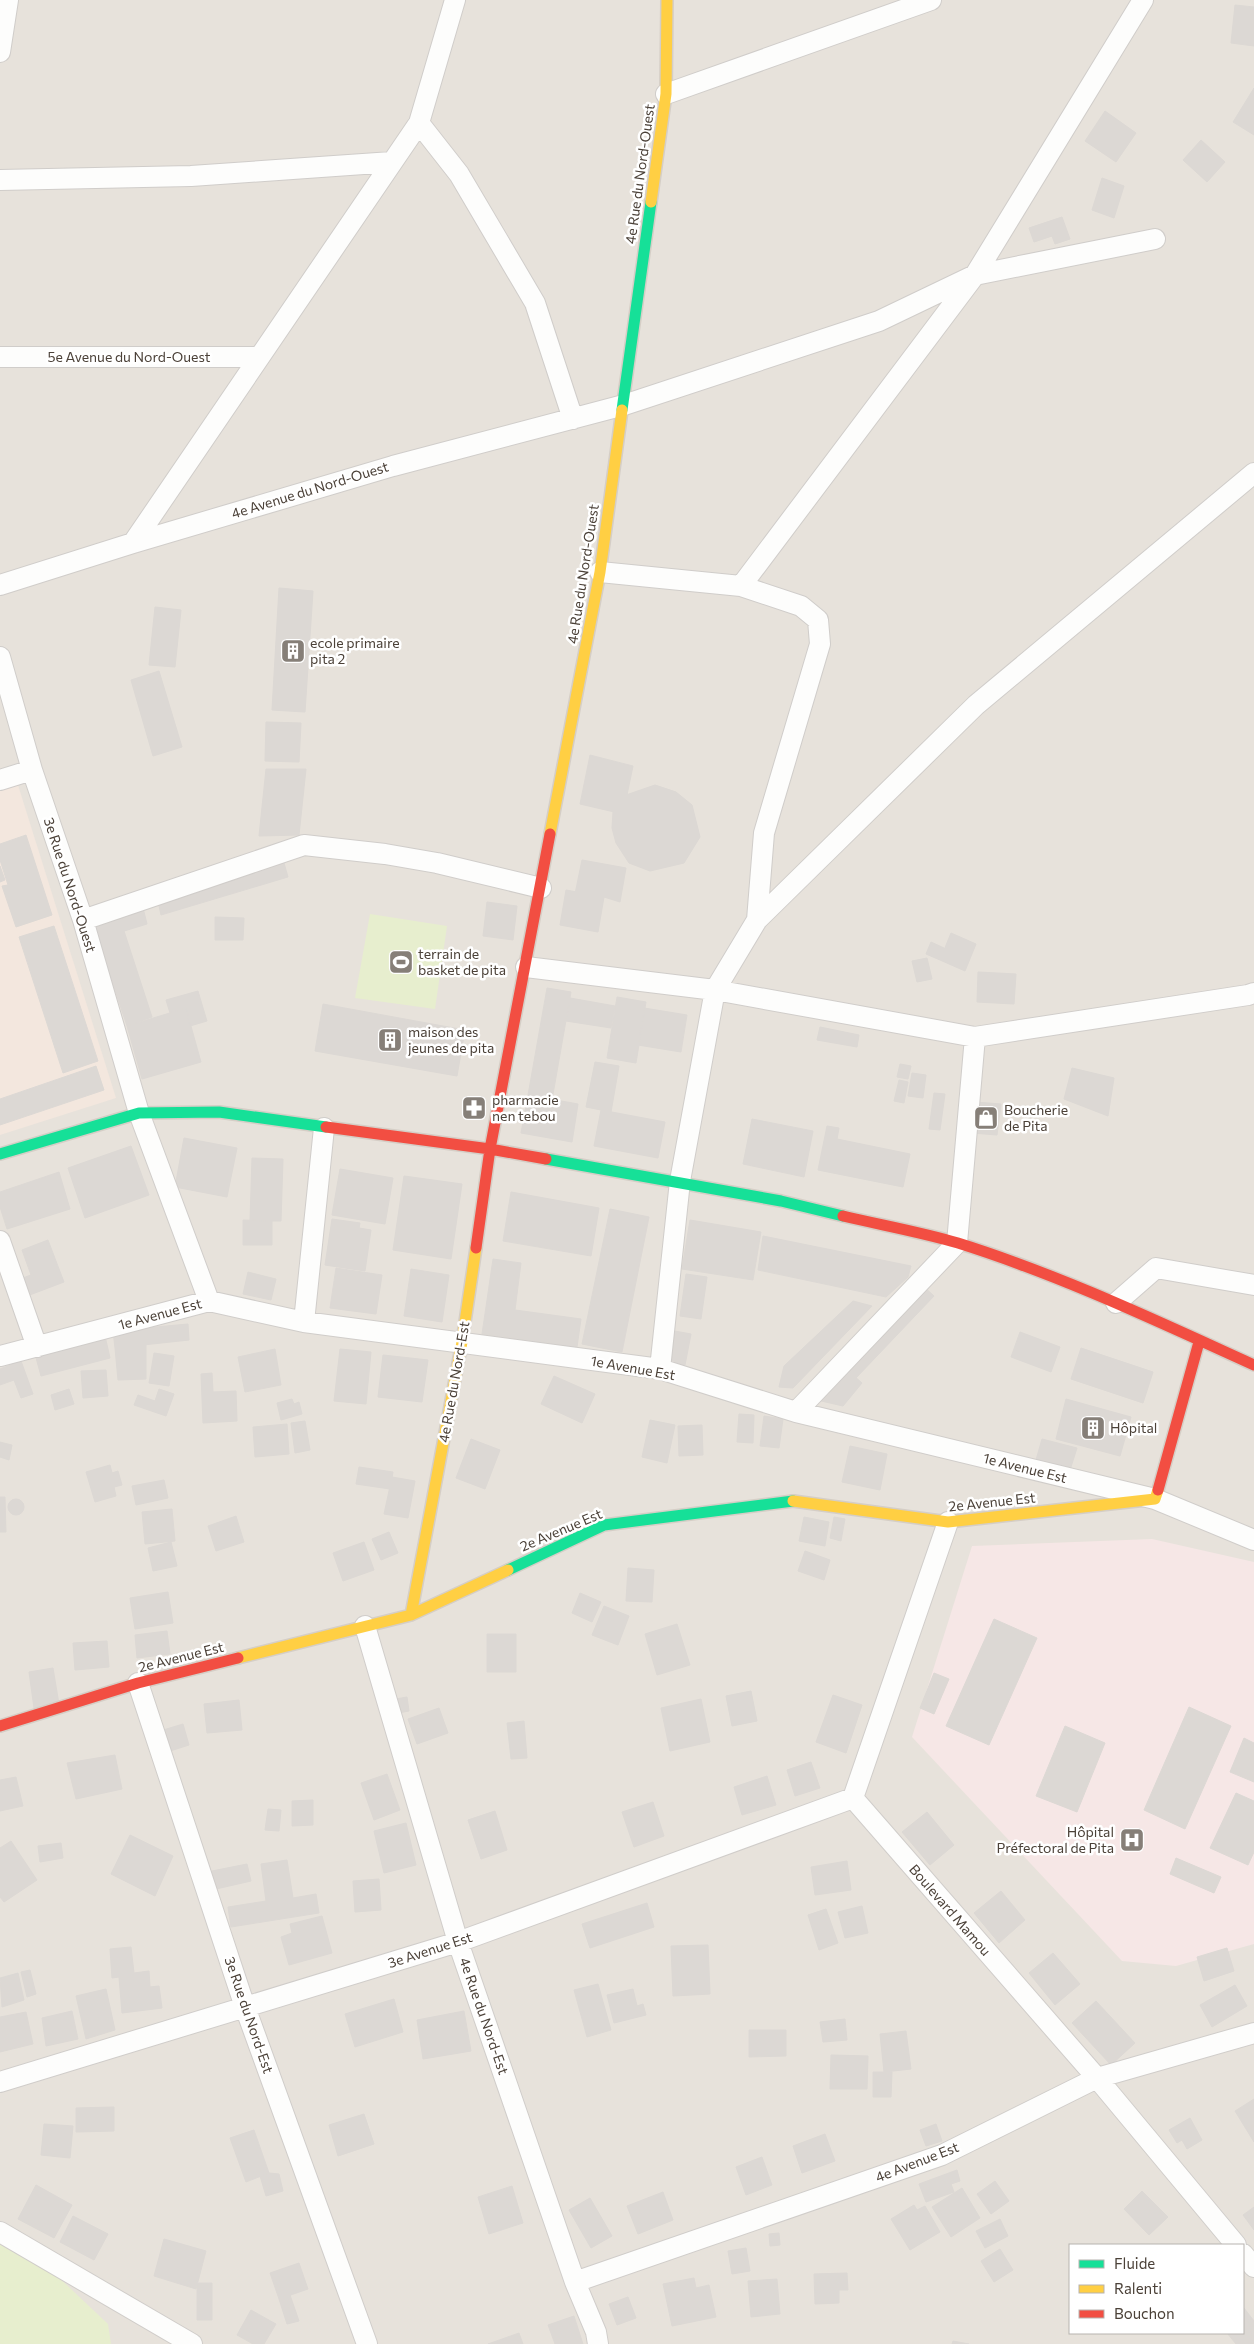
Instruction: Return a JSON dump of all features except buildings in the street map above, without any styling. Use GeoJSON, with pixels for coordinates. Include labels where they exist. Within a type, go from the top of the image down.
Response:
{"type":"FeatureCollection","features":[{"type":"Feature","properties":{"kind":"main road","name":"4e Rue du Nord-Ouest"},"geometry":{"type":"LineString","coordinates":[[490,1149],[600,572],[666,94],[667,0]]}},
{"type":"Feature","properties":{"kind":"main road"},"geometry":{"type":"LineString","coordinates":[[0,1154],[139,1113],[219,1112],[324,1128],[490,1149],[781,1200],[957,1243],[1116,1303],[1199,1342],[1254,1365]]}},
{"type":"Feature","properties":{"kind":"main road","name":"4e Rue du Nord-Est"},"geometry":{"type":"LineString","coordinates":[[411,1615],[462,1342],[490,1149]]}},
{"type":"Feature","properties":{"kind":"main road"},"geometry":{"type":"LineString","coordinates":[[1155,1499],[1199,1342]]}},
{"type":"Feature","properties":{"kind":"main road","name":"2e Avenue Est"},"geometry":{"type":"LineString","coordinates":[[0,1726],[138,1683],[411,1615],[604,1525],[799,1500],[948,1522],[1155,1499]]}},
{"type":"Feature","properties":{"kind":"street"},"geometry":{"type":"LineString","coordinates":[[0,52],[8,0]]}},
{"type":"Feature","properties":{"kind":"street"},"geometry":{"type":"LineString","coordinates":[[133,543],[419,123],[455,0]]}},
{"type":"Feature","properties":{"kind":"street"},"geometry":{"type":"LineString","coordinates":[[666,94],[931,0]]}},
{"type":"Feature","properties":{"kind":"street"},"geometry":{"type":"LineString","coordinates":[[741,586],[975,275],[1143,0]]}},
{"type":"Feature","properties":{"kind":"street"},"geometry":{"type":"LineString","coordinates":[[419,123],[459,174],[536,303],[573,419]]}},
{"type":"Feature","properties":{"kind":"street"},"geometry":{"type":"LineString","coordinates":[[0,180],[191,176],[392,162]]}},
{"type":"Feature","properties":{"kind":"street","name":"4e Avenue du Nord-Ouest"},"geometry":{"type":"LineString","coordinates":[[0,585],[133,543],[393,466],[624,405],[879,321],[975,275],[1155,239]]}},
{"type":"Feature","properties":{"kind":"street","name":"5e Avenue du Nord-Ouest"},"geometry":{"type":"LineString","coordinates":[[0,357],[258,357]]}},
{"type":"Feature","properties":{"kind":"street"},"geometry":{"type":"LineString","coordinates":[[660,1370],[680,1181],[716,990],[757,920],[976,705],[1254,473]]}},
{"type":"Feature","properties":{"kind":"street"},"geometry":{"type":"LineString","coordinates":[[600,572],[741,586],[800,606],[818,620],[820,644],[764,832],[757,920]]}},
{"type":"Feature","properties":{"kind":"street","name":"3e Rue du Nord-Ouest"},"geometry":{"type":"LineString","coordinates":[[0,656],[32,770],[83,920],[139,1113],[209,1302]]}},
{"type":"Feature","properties":{"kind":"street"},"geometry":{"type":"LineString","coordinates":[[0,780],[32,770]]}},
{"type":"Feature","properties":{"kind":"street"},"geometry":{"type":"LineString","coordinates":[[83,920],[304,845],[394,855],[541,888]]}},
{"type":"Feature","properties":{"kind":"street"},"geometry":{"type":"LineString","coordinates":[[526,967],[716,990],[975,1037],[1248,996],[1254,993]]}},
{"type":"Feature","properties":{"kind":"street"},"geometry":{"type":"LineString","coordinates":[[796,1412],[957,1243],[975,1037]]}},
{"type":"Feature","properties":{"kind":"street"},"geometry":{"type":"LineString","coordinates":[[304,1322],[324,1128]]}},
{"type":"Feature","properties":{"kind":"street"},"geometry":{"type":"LineString","coordinates":[[0,1241],[37,1347]]}},
{"type":"Feature","properties":{"kind":"street"},"geometry":{"type":"LineString","coordinates":[[1116,1303],[1156,1268],[1254,1285]]}},
{"type":"Feature","properties":{"kind":"street","name":"1e Avenue Est"},"geometry":{"type":"LineString","coordinates":[[0,1356],[209,1302],[304,1322],[660,1370],[796,1412],[1155,1499],[1254,1540]]}},
{"type":"Feature","properties":{"kind":"street"},"geometry":{"type":"LineString","coordinates":[[852,1798],[948,1522]]}},
{"type":"Feature","properties":{"kind":"street","name":"4e Rue du Nord-Est"},"geometry":{"type":"LineString","coordinates":[[365,1626],[458,1942],[575,2282],[596,2332],[598,2344]]}},
{"type":"Feature","properties":{"kind":"street","name":"3e Rue du Nord-Est"},"geometry":{"type":"LineString","coordinates":[[138,1683],[246,2007],[367,2344]]}},
{"type":"Feature","properties":{"kind":"street","name":"3e Avenue Est"},"geometry":{"type":"LineString","coordinates":[[0,2082],[458,1942],[852,1798]]}},
{"type":"Feature","properties":{"kind":"street","name":"Boulevard Mamou"},"geometry":{"type":"LineString","coordinates":[[852,1798],[1097,2078],[1235,2244]]}},
{"type":"Feature","properties":{"kind":"street","name":"4e Avenue Est"},"geometry":{"type":"LineString","coordinates":[[575,2282],[942,2155],[1097,2078],[1254,2033]]}},
{"type":"Feature","properties":{"kind":"street"},"geometry":{"type":"LineString","coordinates":[[0,2232],[192,2344]]}},
{"type":"Feature","properties":{"kind":"street"},"geometry":{"type":"LineString","coordinates":[[1244,2255],[1254,2267]]}},
{"type":"Feature","properties":{"kind":"shaded area"},"geometry":{"type":"Polygon","coordinates":[[[0,0],[1254,0],[1254,2344],[0,2344],[0,0]]]}},
{"type":"Feature","properties":{"kind":"shaded area"},"geometry":{"type":"Polygon","coordinates":[[[18,785],[116,1098],[0,1135],[0,791],[18,785]]]}},
{"type":"Feature","properties":{"kind":"shaded area","name":"Hôpital Préfectoral de Pita"},"geometry":{"type":"Polygon","coordinates":[[[1152,1539],[1254,1562],[1254,1944],[1176,1966],[1122,1961],[912,1737],[972,1546],[1152,1539]]]}},
{"type":"Feature","properties":{"kind":"green space","name":"terrain de basket de pita"},"geometry":{"type":"Polygon","coordinates":[[[370,914],[447,926],[435,1009],[355,998],[370,914]]]}},
{"type":"Feature","properties":{"kind":"green space"},"geometry":{"type":"Polygon","coordinates":[[[0,2241],[53,2272],[108,2324],[111,2344],[0,2344],[0,2241]]]}},
{"type":"Feature","properties":{"kind":"traffic: fast"},"geometry":{"type":"LineString","coordinates":[[622,410],[651,202]]}},
{"type":"Feature","properties":{"kind":"traffic: fast"},"geometry":{"type":"LineString","coordinates":[[0,1154],[139,1113],[219,1112],[326,1127]]}},
{"type":"Feature","properties":{"kind":"traffic: fast"},"geometry":{"type":"LineString","coordinates":[[546,1159],[781,1201],[843,1216]]}},
{"type":"Feature","properties":{"kind":"traffic: fast"},"geometry":{"type":"LineString","coordinates":[[508,1570],[604,1525],[793,1501]]}},
{"type":"Feature","properties":{"kind":"traffic: slow"},"geometry":{"type":"LineString","coordinates":[[651,202],[666,94],[667,0]]}},
{"type":"Feature","properties":{"kind":"traffic: slow"},"geometry":{"type":"LineString","coordinates":[[550,834],[600,572],[622,410]]}},
{"type":"Feature","properties":{"kind":"traffic: slow"},"geometry":{"type":"LineString","coordinates":[[411,1615],[462,1342],[476,1248]]}},
{"type":"Feature","properties":{"kind":"traffic: slow"},"geometry":{"type":"LineString","coordinates":[[793,1501],[948,1522],[1155,1499],[1158,1490]]}},
{"type":"Feature","properties":{"kind":"traffic: slow"},"geometry":{"type":"LineString","coordinates":[[238,1658],[411,1615],[508,1570]]}},
{"type":"Feature","properties":{"kind":"traffic: jam"},"geometry":{"type":"LineString","coordinates":[[476,1248],[490,1149],[550,834]]}},
{"type":"Feature","properties":{"kind":"traffic: jam"},"geometry":{"type":"LineString","coordinates":[[326,1127],[490,1149],[546,1159]]}},
{"type":"Feature","properties":{"kind":"traffic: jam"},"geometry":{"type":"LineString","coordinates":[[843,1216],[944,1239],[1034,1269],[1254,1365]]}},
{"type":"Feature","properties":{"kind":"traffic: jam"},"geometry":{"type":"LineString","coordinates":[[1158,1490],[1199,1342]]}},
{"type":"Feature","properties":{"kind":"traffic: jam"},"geometry":{"type":"LineString","coordinates":[[0,1726],[138,1683],[238,1658]]}},
{"type":"Feature","properties":{"kind":"place","name":"ecole primaire pita 2"},"geometry":{"type":"Point","coordinates":[293,651]}},
{"type":"Feature","properties":{"kind":"place","name":"terrain de basket de pita"},"geometry":{"type":"Point","coordinates":[401,962]}},
{"type":"Feature","properties":{"kind":"place","name":"maison des jeunes de pita"},"geometry":{"type":"Point","coordinates":[390,1040]}},
{"type":"Feature","properties":{"kind":"place","name":"pharmacie nen tebou"},"geometry":{"type":"Point","coordinates":[474,1108]}},
{"type":"Feature","properties":{"kind":"place","name":"Boucherie de Pita"},"geometry":{"type":"Point","coordinates":[986,1118]}},
{"type":"Feature","properties":{"kind":"place","name":"Hôpital"},"geometry":{"type":"Point","coordinates":[1093,1428]}},
{"type":"Feature","properties":{"kind":"place","name":"Hôpital Préfectoral de Pita"},"geometry":{"type":"Point","coordinates":[1132,1840]}}]}
